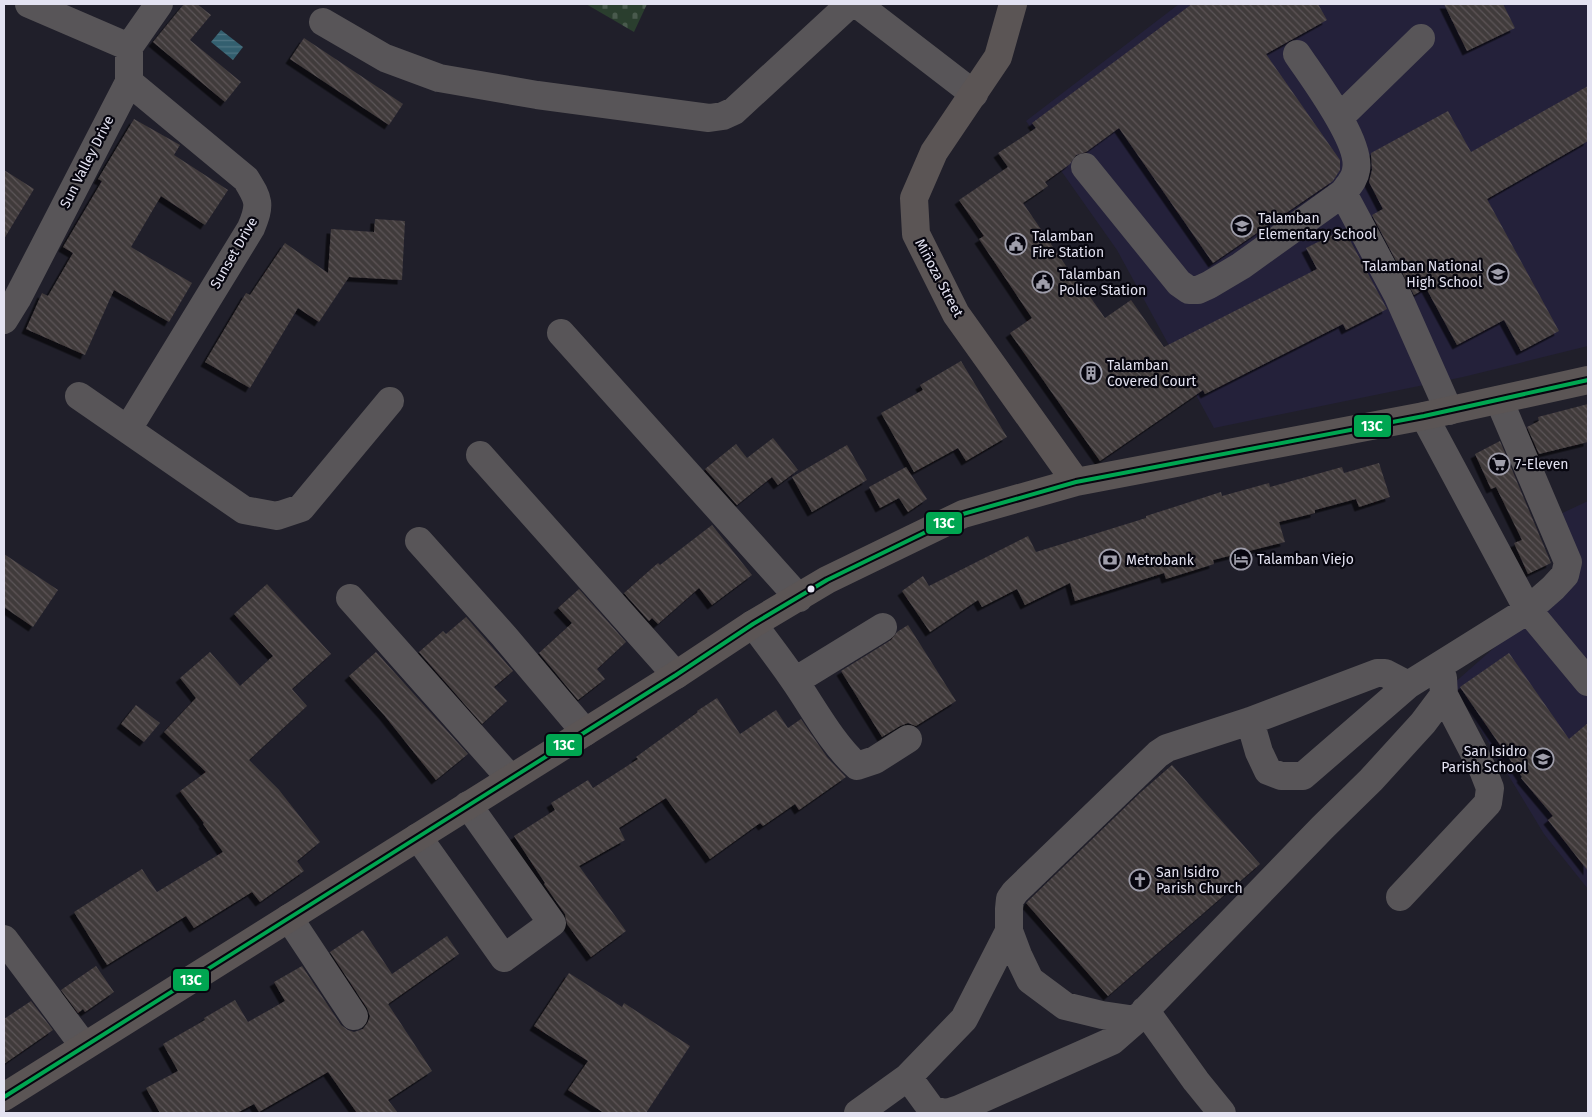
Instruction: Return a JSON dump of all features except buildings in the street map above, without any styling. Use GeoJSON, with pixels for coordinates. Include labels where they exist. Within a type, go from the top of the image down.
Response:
{"type":"FeatureCollection","features":[{"type":"Feature","properties":{"kind":"main road","name":"Miñoza Street"},"geometry":{"type":"LineString","coordinates":[[1013,4],[998,58],[934,152],[914,198],[916,234],[956,314],[1076,482]]}},
{"type":"Feature","properties":{"kind":"main road"},"geometry":{"type":"LineString","coordinates":[[7,1091],[84,1046],[289,918],[676,675],[753,624],[827,580],[962,514],[1076,482],[1436,413],[1588,380]]}},
{"type":"Feature","properties":{"kind":"street"},"geometry":{"type":"LineString","coordinates":[[29,4],[129,48],[159,4]]}},
{"type":"Feature","properties":{"kind":"street"},"geometry":{"type":"LineString","coordinates":[[323,22],[385,58],[439,78],[537,95],[709,118],[723,116],[734,111],[850,4]]}},
{"type":"Feature","properties":{"kind":"street"},"geometry":{"type":"LineString","coordinates":[[857,4],[974,94]]}},
{"type":"Feature","properties":{"kind":"street"},"geometry":{"type":"LineString","coordinates":[[1339,118],[1421,38]]}},
{"type":"Feature","properties":{"kind":"street","name":"Sun Valley Drive"},"geometry":{"type":"LineString","coordinates":[[4,320],[17,299],[129,82],[129,48]]}},
{"type":"Feature","properties":{"kind":"street"},"geometry":{"type":"LineString","coordinates":[[1085,167],[1179,283],[1189,290],[1198,290],[1209,285],[1241,266],[1342,193],[1354,178],[1357,167],[1354,150],[1339,118],[1297,54]]}},
{"type":"Feature","properties":{"kind":"street","name":"Sunset Drive"},"geometry":{"type":"LineString","coordinates":[[128,429],[250,228],[257,213],[257,197],[246,179],[129,82]]}},
{"type":"Feature","properties":{"kind":"street"},"geometry":{"type":"LineString","coordinates":[[1342,193],[1398,296],[1436,413],[1528,610],[1588,682]]}},
{"type":"Feature","properties":{"kind":"street"},"geometry":{"type":"LineString","coordinates":[[560,333],[799,598]]}},
{"type":"Feature","properties":{"kind":"street"},"geometry":{"type":"LineString","coordinates":[[79,396],[244,510],[277,516],[302,508],[390,401]]}},
{"type":"Feature","properties":{"kind":"street"},"geometry":{"type":"LineString","coordinates":[[1250,721],[1259,752],[1268,771],[1281,776],[1303,776],[1408,685],[1528,610],[1553,588],[1564,575],[1568,562],[1499,400]]}},
{"type":"Feature","properties":{"kind":"street"},"geometry":{"type":"LineString","coordinates":[[480,455],[676,675]]}},
{"type":"Feature","properties":{"kind":"street"},"geometry":{"type":"LineString","coordinates":[[419,541],[504,636],[585,732]]}},
{"type":"Feature","properties":{"kind":"street"},"geometry":{"type":"LineString","coordinates":[[350,598],[510,778]]}},
{"type":"Feature","properties":{"kind":"street"},"geometry":{"type":"LineString","coordinates":[[753,624],[848,758],[857,766],[875,760],[908,739]]}},
{"type":"Feature","properties":{"kind":"street"},"geometry":{"type":"LineString","coordinates":[[795,681],[883,627]]}},
{"type":"Feature","properties":{"kind":"street"},"geometry":{"type":"LineString","coordinates":[[1400,896],[1488,803],[1490,788],[1483,770],[1444,695],[1441,664]]}},
{"type":"Feature","properties":{"kind":"street"},"geometry":{"type":"LineString","coordinates":[[1141,1015],[1102,1015],[1064,1006],[1030,980],[1018,955],[1010,931],[1010,899],[1015,892],[1158,754],[1167,748],[1250,721],[1377,673],[1385,673],[1408,685]]}},
{"type":"Feature","properties":{"kind":"street"},"geometry":{"type":"LineString","coordinates":[[908,1077],[932,1110],[946,1113],[959,1109],[1112,1041],[1141,1015],[1316,834],[1371,780],[1423,723],[1444,695]]}},
{"type":"Feature","properties":{"kind":"street"},"geometry":{"type":"LineString","coordinates":[[418,837],[504,958],[552,923],[468,805]]}},
{"type":"Feature","properties":{"kind":"street"},"geometry":{"type":"LineString","coordinates":[[289,918],[354,1016]]}},
{"type":"Feature","properties":{"kind":"street"},"geometry":{"type":"LineString","coordinates":[[858,1113],[908,1077],[964,1019],[1010,931]]}},
{"type":"Feature","properties":{"kind":"street"},"geometry":{"type":"LineString","coordinates":[[4,939],[84,1046]]}},
{"type":"Feature","properties":{"kind":"street"},"geometry":{"type":"LineString","coordinates":[[1141,1015],[1222,1113]]}},
{"type":"Feature","properties":{"kind":"shaded area","name":"Talamban Elementary School"},"geometry":{"type":"Polygon","coordinates":[[[1179,4],[1588,4],[1588,346],[1463,377],[1214,428],[1117,250],[1026,121],[1179,4]]]}},
{"type":"Feature","properties":{"kind":"shaded area","name":"San Isidro Parish School"},"geometry":{"type":"Polygon","coordinates":[[[1588,501],[1588,889],[1544,834],[1453,684],[1579,573],[1556,516],[1588,501]]]}},
{"type":"Feature","properties":{"kind":"green space"},"geometry":{"type":"Polygon","coordinates":[[[586,4],[647,4],[634,32],[586,4]]]}},
{"type":"Feature","properties":{"kind":"water"},"geometry":{"type":"Polygon","coordinates":[[[221,30],[243,47],[233,60],[211,42],[221,30]]]}},
{"type":"Feature","properties":{"kind":"transit line","name":"13C"},"geometry":{"type":"LineString","coordinates":[[4,1097],[676,675],[753,624],[827,580],[963,514],[1076,482],[1424,416],[1588,380]]}},
{"type":"Feature","properties":{"kind":"place","name":"Talamban Elementary School"},"geometry":{"type":"Point","coordinates":[1242,226]}},
{"type":"Feature","properties":{"kind":"place","name":"Talamban Fire Station"},"geometry":{"type":"Point","coordinates":[1016,244]}},
{"type":"Feature","properties":{"kind":"place","name":"Talamban National High School"},"geometry":{"type":"Point","coordinates":[1498,274]}},
{"type":"Feature","properties":{"kind":"place","name":"Talamban Police Station"},"geometry":{"type":"Point","coordinates":[1043,282]}},
{"type":"Feature","properties":{"kind":"place","name":"Talamban Covered Court"},"geometry":{"type":"Point","coordinates":[1091,373]}},
{"type":"Feature","properties":{"kind":"place","name":"7-Eleven"},"geometry":{"type":"Point","coordinates":[1499,464]}},
{"type":"Feature","properties":{"kind":"place","name":"Talamban Viejo"},"geometry":{"type":"Point","coordinates":[1241,559]}},
{"type":"Feature","properties":{"kind":"place","name":"Metrobank"},"geometry":{"type":"Point","coordinates":[1110,560]}},
{"type":"Feature","properties":{"kind":"place","name":"San Isidro Parish School"},"geometry":{"type":"Point","coordinates":[1543,759]}},
{"type":"Feature","properties":{"kind":"place","name":"San Isidro Parish Church"},"geometry":{"type":"Point","coordinates":[1140,880]}}]}
